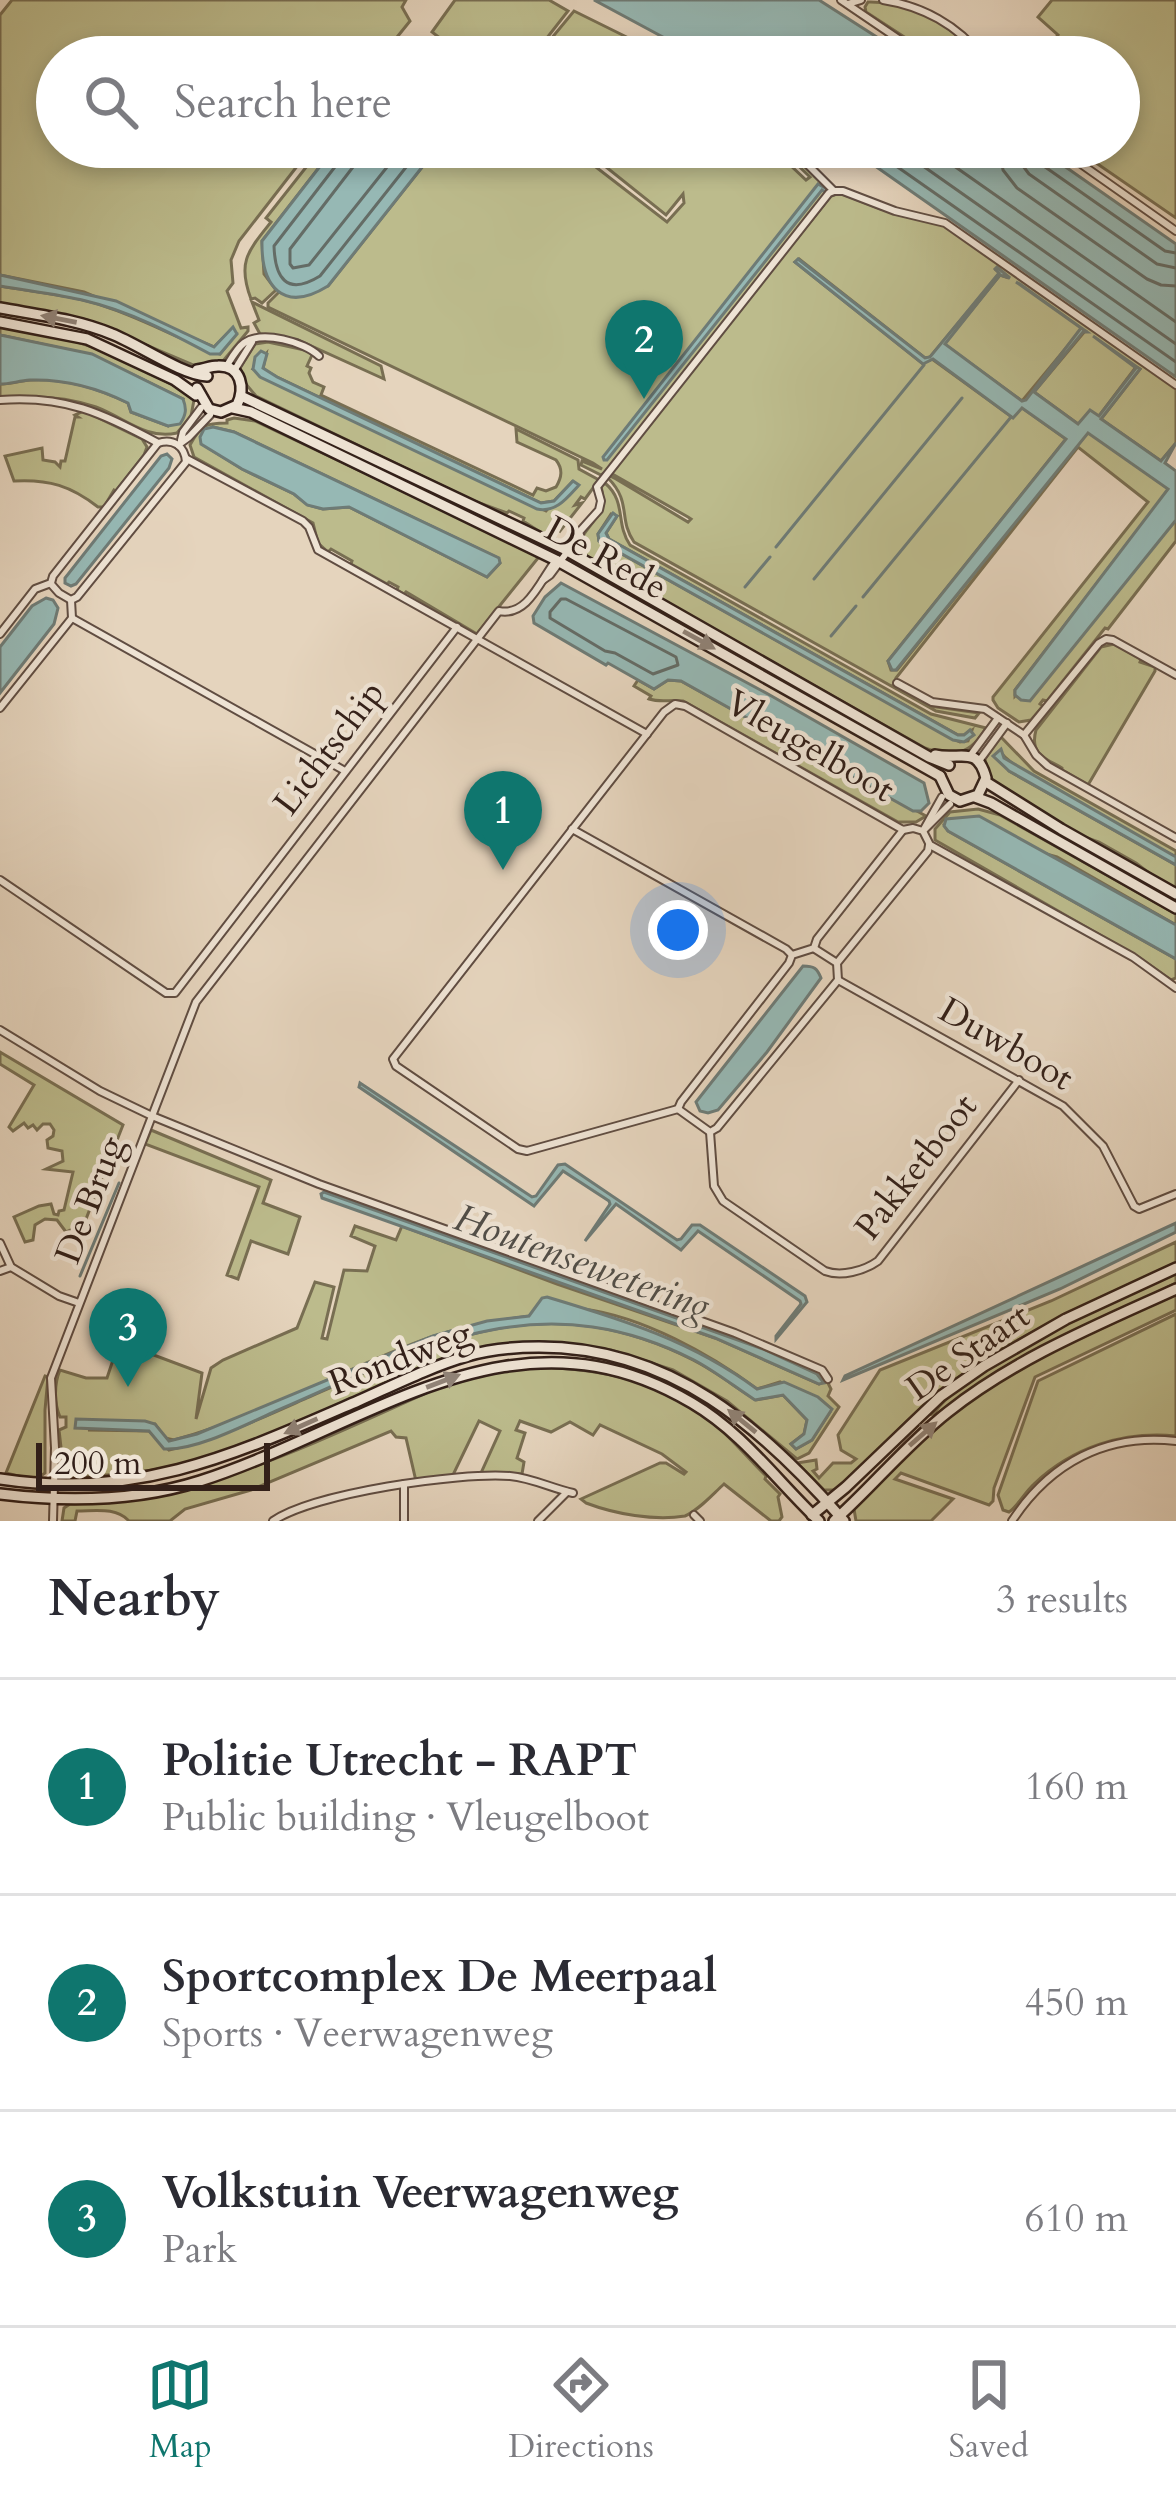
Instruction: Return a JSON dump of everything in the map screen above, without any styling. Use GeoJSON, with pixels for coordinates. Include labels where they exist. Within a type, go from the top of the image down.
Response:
{"type":"FeatureCollection","features":[{"type":"Feature","properties":{"kind":"main road"},"geometry":{"type":"LineString","coordinates":[[0,308],[90,326],[206,373]]}},
{"type":"Feature","properties":{"kind":"main road"},"geometry":{"type":"LineString","coordinates":[[0,322],[87,339],[181,380],[197,391],[208,412],[221,418],[235,411],[242,393],[240,378],[215,366],[197,391]]}},
{"type":"Feature","properties":{"kind":"main road","name":"De Rede"},"geometry":{"type":"LineString","coordinates":[[242,393],[567,550],[924,753],[948,761]]}},
{"type":"Feature","properties":{"kind":"main road","name":"De Rede"},"geometry":{"type":"LineString","coordinates":[[235,411],[258,417],[558,561],[939,779]]}},
{"type":"Feature","properties":{"kind":"main road"},"geometry":{"type":"LineString","coordinates":[[975,801],[985,784],[985,773],[971,759],[948,761],[939,779],[949,801],[995,807],[1176,908]]}},
{"type":"Feature","properties":{"kind":"main road"},"geometry":{"type":"LineString","coordinates":[[985,784],[1176,894]]}},
{"type":"Feature","properties":{"kind":"main road","name":"De Staart"},"geometry":{"type":"LineString","coordinates":[[816,1518],[827,1501],[941,1396],[984,1366],[1066,1319],[1176,1268]]}},
{"type":"Feature","properties":{"kind":"main road","name":"De Staart"},"geometry":{"type":"LineString","coordinates":[[839,1519],[922,1434],[1004,1372],[1176,1289]]}},
{"type":"Feature","properties":{"kind":"main road","name":"Rondweg"},"geometry":{"type":"LineString","coordinates":[[0,1479],[54,1484],[143,1478],[209,1463],[473,1354],[568,1347],[625,1357],[679,1378],[722,1405],[827,1501],[839,1519]]}},
{"type":"Feature","properties":{"kind":"main road","name":"Rondweg"},"geometry":{"type":"LineString","coordinates":[[0,1494],[90,1498],[195,1482],[264,1458],[455,1376],[492,1366],[552,1362],[603,1367],[660,1386],[694,1404],[742,1439],[816,1518]]}},
{"type":"Feature","properties":{"kind":"street"},"geometry":{"type":"LineString","coordinates":[[844,2],[862,0]]}},
{"type":"Feature","properties":{"kind":"street"},"geometry":{"type":"LineString","coordinates":[[883,0],[908,4],[964,36]]}},
{"type":"Feature","properties":{"kind":"street"},"geometry":{"type":"LineString","coordinates":[[844,2],[895,36]]}},
{"type":"Feature","properties":{"kind":"street"},"geometry":{"type":"LineString","coordinates":[[811,168],[834,191]]}},
{"type":"Feature","properties":{"kind":"street"},"geometry":{"type":"LineString","coordinates":[[1087,168],[1176,231]]}},
{"type":"Feature","properties":{"kind":"street"},"geometry":{"type":"LineString","coordinates":[[558,561],[599,509],[597,487],[834,191],[945,223],[1176,385]]}},
{"type":"Feature","properties":{"kind":"street"},"geometry":{"type":"LineString","coordinates":[[227,370],[254,339],[296,343],[319,356]]}},
{"type":"Feature","properties":{"kind":"street"},"geometry":{"type":"LineString","coordinates":[[0,400],[62,401],[94,411],[158,443],[179,443],[190,437],[208,412]]}},
{"type":"Feature","properties":{"kind":"street"},"geometry":{"type":"LineString","coordinates":[[51,584],[158,443]]}},
{"type":"Feature","properties":{"kind":"street"},"geometry":{"type":"LineString","coordinates":[[179,443],[186,459],[303,521],[318,550],[647,734]]}},
{"type":"Feature","properties":{"kind":"street"},"geometry":{"type":"LineString","coordinates":[[71,600],[186,459]]}},
{"type":"Feature","properties":{"kind":"street","name":"De Brug"},"geometry":{"type":"LineString","coordinates":[[53,1521],[50,1382],[191,1012],[499,611],[519,610],[558,561]]}},
{"type":"Feature","properties":{"kind":"street"},"geometry":{"type":"LineString","coordinates":[[51,584],[71,600]]}},
{"type":"Feature","properties":{"kind":"street"},"geometry":{"type":"LineString","coordinates":[[0,634],[35,589],[51,584]]}},
{"type":"Feature","properties":{"kind":"street"},"geometry":{"type":"LineString","coordinates":[[0,708],[72,618],[71,600]]}},
{"type":"Feature","properties":{"kind":"street"},"geometry":{"type":"LineString","coordinates":[[72,618],[345,771]]}},
{"type":"Feature","properties":{"kind":"street","name":"Lichtschip"},"geometry":{"type":"LineString","coordinates":[[0,880],[166,993],[175,993],[457,627]]}},
{"type":"Feature","properties":{"kind":"street"},"geometry":{"type":"LineString","coordinates":[[1024,735],[1106,639],[1176,675]]}},
{"type":"Feature","properties":{"kind":"street"},"geometry":{"type":"LineString","coordinates":[[897,683],[932,702],[977,706],[1024,735],[1048,766],[1176,838]]}},
{"type":"Feature","properties":{"kind":"street","name":"Vleugelboot"},"geometry":{"type":"LineString","coordinates":[[678,1109],[527,1151],[394,1063],[394,1056],[668,707],[685,706],[903,830]]}},
{"type":"Feature","properties":{"kind":"street"},"geometry":{"type":"LineString","coordinates":[[971,759],[998,718]]}},
{"type":"Feature","properties":{"kind":"street"},"geometry":{"type":"LineString","coordinates":[[971,759],[1006,723]]}},
{"type":"Feature","properties":{"kind":"street"},"geometry":{"type":"LineString","coordinates":[[922,832],[949,801]]}},
{"type":"Feature","properties":{"kind":"street"},"geometry":{"type":"LineString","coordinates":[[814,948],[903,830],[913,828],[930,844],[1133,957],[1176,988]]}},
{"type":"Feature","properties":{"kind":"street"},"geometry":{"type":"LineString","coordinates":[[572,829],[792,955]]}},
{"type":"Feature","properties":{"kind":"street"},"geometry":{"type":"LineString","coordinates":[[792,955],[678,1109],[710,1132],[838,980],[837,963],[930,844]]}},
{"type":"Feature","properties":{"kind":"street"},"geometry":{"type":"LineString","coordinates":[[792,955],[814,948]]}},
{"type":"Feature","properties":{"kind":"street"},"geometry":{"type":"LineString","coordinates":[[814,948],[837,963]]}},
{"type":"Feature","properties":{"kind":"street","name":"Duwboot"},"geometry":{"type":"LineString","coordinates":[[838,980],[1043,1093],[1078,1118],[1103,1146],[1134,1206],[1139,1209],[1176,1194]]}},
{"type":"Feature","properties":{"kind":"street"},"geometry":{"type":"LineString","coordinates":[[0,1030],[100,1091],[152,1116],[337,1191],[735,1333],[822,1370],[828,1379]]}},
{"type":"Feature","properties":{"kind":"street","name":"Pakketboot"},"geometry":{"type":"LineString","coordinates":[[710,1132],[714,1186],[723,1201],[825,1271],[868,1269],[1019,1080]]}},
{"type":"Feature","properties":{"kind":"street"},"geometry":{"type":"LineString","coordinates":[[0,1243],[11,1267],[79,1304]]}},
{"type":"Feature","properties":{"kind":"street"},"geometry":{"type":"LineString","coordinates":[[0,1270],[11,1267]]}},
{"type":"Feature","properties":{"kind":"street"},"geometry":{"type":"LineString","coordinates":[[1012,1521],[1026,1499],[1065,1464],[1118,1444],[1176,1441]]}},
{"type":"Feature","properties":{"kind":"street"},"geometry":{"type":"LineString","coordinates":[[273,1521],[308,1506],[404,1484],[502,1475],[570,1492],[538,1521]]}},
{"type":"Feature","properties":{"kind":"street"},"geometry":{"type":"LineString","coordinates":[[404,1484],[404,1521]]}},
{"type":"Feature","properties":{"kind":"shaded area"},"geometry":{"type":"Polygon","coordinates":[[[12,0],[406,0],[402,7],[410,21],[398,36],[36,36],[36,168],[296,168],[239,241],[231,260],[233,283],[227,291],[241,328],[248,327],[248,331],[223,361],[193,365],[87,320],[0,303],[0,286],[79,299],[220,354],[236,334],[228,333],[214,347],[84,292],[0,275],[0,15],[12,0]]]}},
{"type":"Feature","properties":{"kind":"shaded area"},"geometry":{"type":"Polygon","coordinates":[[[455,0],[549,0],[568,11],[548,36],[437,36],[432,32],[455,0]]]}},
{"type":"Feature","properties":{"kind":"shaded area"},"geometry":{"type":"Polygon","coordinates":[[[1052,0],[1176,0],[1176,218],[1103,168],[1140,168],[1140,36],[1057,36],[1038,17],[1052,0]]]}},
{"type":"Feature","properties":{"kind":"shaded area"},"geometry":{"type":"Polygon","coordinates":[[[868,2],[885,3],[916,10],[958,36],[903,36],[865,7],[868,2]]]}},
{"type":"Feature","properties":{"kind":"shaded area"},"geometry":{"type":"Polygon","coordinates":[[[574,11],[625,36],[553,36],[574,11]]]}},
{"type":"Feature","properties":{"kind":"shaded area"},"geometry":{"type":"Polygon","coordinates":[[[305,168],[319,168],[262,241],[264,274],[276,290],[262,303],[251,299],[245,266],[271,222],[266,218],[305,168]]]}},
{"type":"Feature","properties":{"kind":"shaded area"},"geometry":{"type":"Polygon","coordinates":[[[421,168],[597,168],[667,222],[684,203],[683,194],[666,215],[607,168],[793,168],[806,180],[810,177],[801,168],[810,168],[828,191],[773,268],[831,196],[840,193],[943,224],[1176,388],[1176,443],[1161,461],[1101,419],[1140,369],[1136,367],[1099,416],[1078,424],[1034,392],[1085,331],[1081,330],[1022,401],[944,344],[1000,275],[1009,278],[995,269],[1000,273],[925,358],[799,259],[795,262],[922,363],[932,359],[1012,417],[1021,407],[1066,439],[888,661],[891,670],[897,670],[1088,432],[1169,489],[1015,696],[1176,520],[1176,541],[1031,720],[1019,722],[998,708],[993,697],[1148,502],[1078,447],[896,678],[893,685],[930,706],[979,713],[975,718],[936,711],[634,542],[620,495],[608,478],[688,522],[688,517],[607,471],[601,475],[581,465],[582,461],[602,469],[593,463],[268,307],[279,292],[287,295],[328,286],[421,168]]]}},
{"type":"Feature","properties":{"kind":"shaded area"},"geometry":{"type":"Polygon","coordinates":[[[252,302],[381,366],[384,379],[298,340],[260,334],[252,302]]]}},
{"type":"Feature","properties":{"kind":"shaded area"},"geometry":{"type":"Polygon","coordinates":[[[0,327],[105,351],[187,392],[194,400],[191,416],[177,433],[155,433],[73,401],[0,398],[0,384],[68,382],[117,398],[128,403],[131,412],[168,426],[183,399],[92,355],[0,335],[0,327]]]}},
{"type":"Feature","properties":{"kind":"shaded area"},"geometry":{"type":"Polygon","coordinates":[[[268,342],[309,351],[307,366],[313,382],[324,387],[321,395],[533,495],[537,488],[556,487],[561,470],[556,460],[517,442],[516,429],[578,460],[579,469],[599,480],[585,499],[581,497],[575,505],[582,503],[560,531],[554,530],[554,538],[548,537],[524,518],[474,501],[256,396],[240,368],[255,344],[268,342]],[[266,354],[253,369],[546,511],[573,481],[554,501],[541,503],[263,369],[266,354]]]}},
{"type":"Feature","properties":{"kind":"shaded area"},"geometry":{"type":"Polygon","coordinates":[[[84,411],[142,439],[147,447],[104,507],[59,485],[14,481],[5,456],[42,448],[43,460],[60,467],[75,415],[84,411]]]}},
{"type":"Feature","properties":{"kind":"shaded area"},"geometry":{"type":"Polygon","coordinates":[[[227,420],[255,421],[538,558],[477,634],[331,549],[328,552],[318,543],[313,523],[194,457],[190,445],[201,429],[227,420]],[[213,427],[202,444],[308,505],[349,507],[487,577],[500,563],[498,558],[234,432],[213,427]]]}},
{"type":"Feature","properties":{"kind":"shaded area"},"geometry":{"type":"Polygon","coordinates":[[[605,483],[616,498],[630,545],[931,714],[986,728],[974,744],[960,752],[925,748],[584,556],[581,540],[600,510],[605,483]],[[611,514],[598,534],[599,541],[953,739],[968,741],[972,730],[958,735],[609,539],[606,533],[617,516],[611,514]]]}},
{"type":"Feature","properties":{"kind":"shaded area"},"geometry":{"type":"Polygon","coordinates":[[[1114,644],[1155,671],[1088,785],[1041,755],[1034,738],[1101,647],[1114,644]]]}},
{"type":"Feature","properties":{"kind":"shaded area"},"geometry":{"type":"Polygon","coordinates":[[[638,680],[654,689],[668,680],[681,681],[926,816],[916,822],[898,822],[683,701],[649,699],[634,686],[638,680]]]}},
{"type":"Feature","properties":{"kind":"shaded area"},"geometry":{"type":"Polygon","coordinates":[[[1000,736],[1034,771],[1176,851],[1176,857],[1080,806],[999,750],[1009,771],[1176,865],[1176,890],[998,787],[989,777],[985,759],[1000,736]]]}},
{"type":"Feature","properties":{"kind":"shaded area"},"geometry":{"type":"Polygon","coordinates":[[[978,809],[1000,815],[1176,914],[1176,925],[1057,857],[945,826],[1176,959],[1176,978],[1171,980],[935,840],[935,829],[950,812],[978,809]]]}},
{"type":"Feature","properties":{"kind":"shaded area"},"geometry":{"type":"Polygon","coordinates":[[[0,1052],[123,1125],[84,1224],[66,1232],[57,1220],[45,1219],[35,1225],[33,1240],[25,1242],[14,1217],[51,1204],[58,1215],[64,1210],[73,1172],[46,1169],[63,1161],[62,1151],[48,1148],[54,1130],[50,1124],[37,1130],[24,1123],[13,1131],[9,1127],[34,1085],[0,1064],[0,1052]]]}},
{"type":"Feature","properties":{"kind":"shaded area"},"geometry":{"type":"Polygon","coordinates":[[[151,1130],[271,1180],[263,1203],[300,1217],[288,1254],[251,1241],[238,1279],[227,1275],[259,1187],[145,1144],[151,1130]]]}},
{"type":"Feature","properties":{"kind":"shaded area"},"geometry":{"type":"Polygon","coordinates":[[[355,1226],[396,1240],[402,1226],[715,1338],[819,1384],[826,1379],[831,1389],[828,1396],[839,1407],[809,1453],[797,1459],[727,1401],[673,1370],[611,1350],[545,1342],[480,1350],[199,1463],[126,1474],[64,1474],[59,1430],[66,1427],[66,1417],[60,1417],[56,1393],[60,1370],[107,1378],[119,1342],[202,1373],[196,1419],[211,1368],[297,1328],[315,1282],[334,1287],[322,1338],[327,1339],[344,1270],[367,1271],[375,1246],[351,1236],[355,1226]],[[537,1307],[530,1316],[431,1337],[239,1418],[174,1440],[165,1438],[155,1424],[88,1430],[149,1431],[169,1450],[239,1427],[450,1340],[543,1324],[590,1326],[640,1338],[701,1364],[756,1400],[783,1395],[807,1420],[804,1434],[791,1444],[796,1449],[812,1440],[830,1412],[780,1382],[757,1389],[697,1350],[629,1320],[584,1309],[537,1307]]]}},
{"type":"Feature","properties":{"kind":"shaded area"},"geometry":{"type":"Polygon","coordinates":[[[1176,1242],[1176,1265],[1035,1331],[955,1380],[836,1490],[824,1490],[797,1463],[816,1460],[813,1471],[819,1478],[833,1463],[856,1459],[841,1450],[838,1435],[880,1370],[1051,1301],[1176,1242]]]}},
{"type":"Feature","properties":{"kind":"shaded area"},"geometry":{"type":"Polygon","coordinates":[[[1176,1273],[1176,1283],[1008,1365],[933,1414],[953,1393],[1011,1353],[1176,1273]]]}},
{"type":"Feature","properties":{"kind":"shaded area"},"geometry":{"type":"Polygon","coordinates":[[[1176,1294],[1176,1310],[1035,1377],[989,1505],[901,1473],[895,1479],[953,1499],[931,1521],[856,1521],[854,1509],[859,1502],[929,1434],[979,1394],[1061,1347],[1176,1294]]]}},
{"type":"Feature","properties":{"kind":"shaded area"},"geometry":{"type":"Polygon","coordinates":[[[1176,1314],[1176,1436],[1118,1439],[1082,1451],[1049,1471],[1009,1512],[1003,1510],[998,1495],[1038,1381],[1176,1314]]]}},
{"type":"Feature","properties":{"kind":"shaded area"},"geometry":{"type":"Polygon","coordinates":[[[532,1367],[627,1379],[693,1407],[766,1476],[780,1494],[782,1517],[771,1521],[724,1484],[685,1516],[635,1516],[586,1503],[581,1499],[660,1463],[686,1472],[662,1454],[600,1425],[593,1435],[570,1422],[551,1432],[520,1421],[516,1430],[525,1433],[517,1458],[524,1462],[522,1474],[481,1473],[500,1431],[479,1421],[453,1475],[416,1481],[406,1438],[391,1431],[251,1490],[185,1509],[170,1521],[129,1521],[98,1510],[77,1511],[75,1521],[62,1521],[64,1508],[70,1504],[119,1501],[214,1480],[440,1387],[475,1375],[532,1367]]]}},
{"type":"Feature","properties":{"kind":"shaded area"},"geometry":{"type":"Polygon","coordinates":[[[45,1376],[45,1473],[35,1480],[6,1473],[45,1376]]]}},
{"type":"Feature","properties":{"kind":"water"},"geometry":{"type":"Polygon","coordinates":[[[594,0],[819,0],[875,36],[661,36],[594,0]]]}},
{"type":"Feature","properties":{"kind":"water"},"geometry":{"type":"Polygon","coordinates":[[[319,168],[421,168],[328,286],[312,294],[287,296],[278,291],[266,271],[262,241],[319,168]]]}},
{"type":"Feature","properties":{"kind":"water"},"geometry":{"type":"Polygon","coordinates":[[[878,168],[1067,168],[1176,244],[1176,377],[878,168]]]}},
{"type":"Feature","properties":{"kind":"water"},"geometry":{"type":"Polygon","coordinates":[[[818,184],[825,192],[604,460],[603,457],[818,184]]]}},
{"type":"Feature","properties":{"kind":"water"},"geometry":{"type":"Polygon","coordinates":[[[798,259],[925,358],[999,273],[997,267],[1010,278],[1000,275],[945,344],[1026,400],[1081,328],[1016,282],[1020,284],[1087,332],[1034,392],[1078,424],[1090,410],[1099,416],[1136,368],[1093,336],[1140,369],[1101,419],[1161,461],[1176,443],[1165,463],[1176,471],[1176,520],[1030,701],[1021,700],[1015,690],[1168,489],[1088,433],[892,670],[888,661],[1066,439],[1022,408],[1013,418],[933,359],[923,364],[795,262],[798,259]]]}},
{"type":"Feature","properties":{"kind":"water"},"geometry":{"type":"Polygon","coordinates":[[[0,275],[116,301],[214,347],[233,327],[237,334],[220,354],[210,354],[102,305],[0,286],[0,275]]]}},
{"type":"Feature","properties":{"kind":"water"},"geometry":{"type":"Polygon","coordinates":[[[0,335],[92,354],[183,399],[184,418],[168,426],[131,412],[128,403],[117,398],[68,383],[0,384],[0,335]]]}},
{"type":"Feature","properties":{"kind":"water"},"geometry":{"type":"Polygon","coordinates":[[[261,351],[267,354],[263,368],[277,377],[541,503],[554,501],[573,481],[579,485],[555,507],[537,509],[260,377],[253,369],[261,351]]]}},
{"type":"Feature","properties":{"kind":"water"},"geometry":{"type":"Polygon","coordinates":[[[204,429],[234,432],[499,558],[500,563],[487,577],[349,507],[307,505],[201,444],[204,429]]]}},
{"type":"Feature","properties":{"kind":"water"},"geometry":{"type":"Polygon","coordinates":[[[161,456],[172,459],[169,468],[76,584],[65,583],[161,456]]]}},
{"type":"Feature","properties":{"kind":"water"},"geometry":{"type":"Polygon","coordinates":[[[613,513],[617,516],[606,533],[609,539],[958,735],[970,730],[974,735],[964,742],[953,740],[599,541],[598,534],[613,513]]]}},
{"type":"Feature","properties":{"kind":"water"},"geometry":{"type":"Polygon","coordinates":[[[561,583],[924,783],[929,803],[913,811],[681,681],[668,680],[654,689],[534,623],[533,616],[545,597],[561,583]]]}},
{"type":"Feature","properties":{"kind":"water"},"geometry":{"type":"Polygon","coordinates":[[[46,598],[58,608],[54,624],[0,693],[0,647],[32,606],[46,598]]]}},
{"type":"Feature","properties":{"kind":"water"},"geometry":{"type":"Polygon","coordinates":[[[1001,749],[1004,758],[1176,857],[1176,865],[1009,771],[993,756],[1001,749]]]}},
{"type":"Feature","properties":{"kind":"water"},"geometry":{"type":"Polygon","coordinates":[[[979,816],[1176,925],[1176,959],[944,826],[946,819],[979,816]]]}},
{"type":"Feature","properties":{"kind":"water"},"geometry":{"type":"Polygon","coordinates":[[[803,966],[815,968],[821,978],[718,1110],[700,1111],[696,1102],[803,966]]]}},
{"type":"Feature","properties":{"kind":"water"},"geometry":{"type":"Polygon","coordinates":[[[360,1083],[532,1197],[558,1165],[565,1164],[677,1240],[692,1225],[700,1225],[805,1296],[807,1302],[776,1339],[800,1301],[698,1231],[681,1250],[616,1204],[585,1241],[609,1201],[563,1171],[534,1206],[359,1087],[360,1083]]]}},
{"type":"Feature","properties":{"kind":"water"},"geometry":{"type":"Polygon","coordinates":[[[324,1192],[763,1349],[817,1374],[824,1383],[715,1338],[322,1198],[324,1192]]]}},
{"type":"Feature","properties":{"kind":"water"},"geometry":{"type":"Polygon","coordinates":[[[1176,1223],[1176,1232],[1060,1289],[843,1380],[845,1376],[1176,1223]]]}},
{"type":"Feature","properties":{"kind":"water"},"geometry":{"type":"Polygon","coordinates":[[[547,1297],[682,1345],[757,1389],[784,1382],[832,1409],[812,1440],[796,1449],[791,1444],[804,1434],[807,1420],[783,1395],[755,1400],[694,1360],[637,1337],[583,1326],[531,1325],[431,1346],[191,1446],[164,1449],[149,1431],[75,1428],[76,1419],[145,1421],[155,1424],[169,1441],[197,1434],[433,1336],[487,1321],[529,1316],[547,1297]]]}},
{"type":"Feature","properties":{"kind":"waterway"},"geometry":{"type":"LineString","coordinates":[[776,547],[924,365]]}},
{"type":"Feature","properties":{"kind":"waterway"},"geometry":{"type":"LineString","coordinates":[[814,579],[962,398]]}},
{"type":"Feature","properties":{"kind":"waterway"},"geometry":{"type":"LineString","coordinates":[[863,597],[1011,417]]}},
{"type":"Feature","properties":{"kind":"waterway"},"geometry":{"type":"LineString","coordinates":[[745,587],[770,557]]}},
{"type":"Feature","properties":{"kind":"waterway"},"geometry":{"type":"LineString","coordinates":[[831,636],[856,606]]}},
{"type":"Feature","properties":{"kind":"waterway"},"geometry":{"type":"LineString","coordinates":[[80,1276],[119,1183]]}},
{"type":"Feature","properties":{"kind":"place","name":"Sportcomplex De Meerpaal"},"geometry":{"type":"Point","coordinates":[644,399]}},
{"type":"Feature","properties":{"kind":"place","name":"Politie Utrecht - RAPT"},"geometry":{"type":"Point","coordinates":[503,870]}},
{"type":"Feature","properties":{"kind":"place","name":"Volkstuin Veerwagenweg"},"geometry":{"type":"Point","coordinates":[128,1387]}},
{"type":"Feature","properties":{"kind":"water label","name":"Houtensewetering"},"geometry":{"type":"Point","coordinates":[582,1262]}}]}
